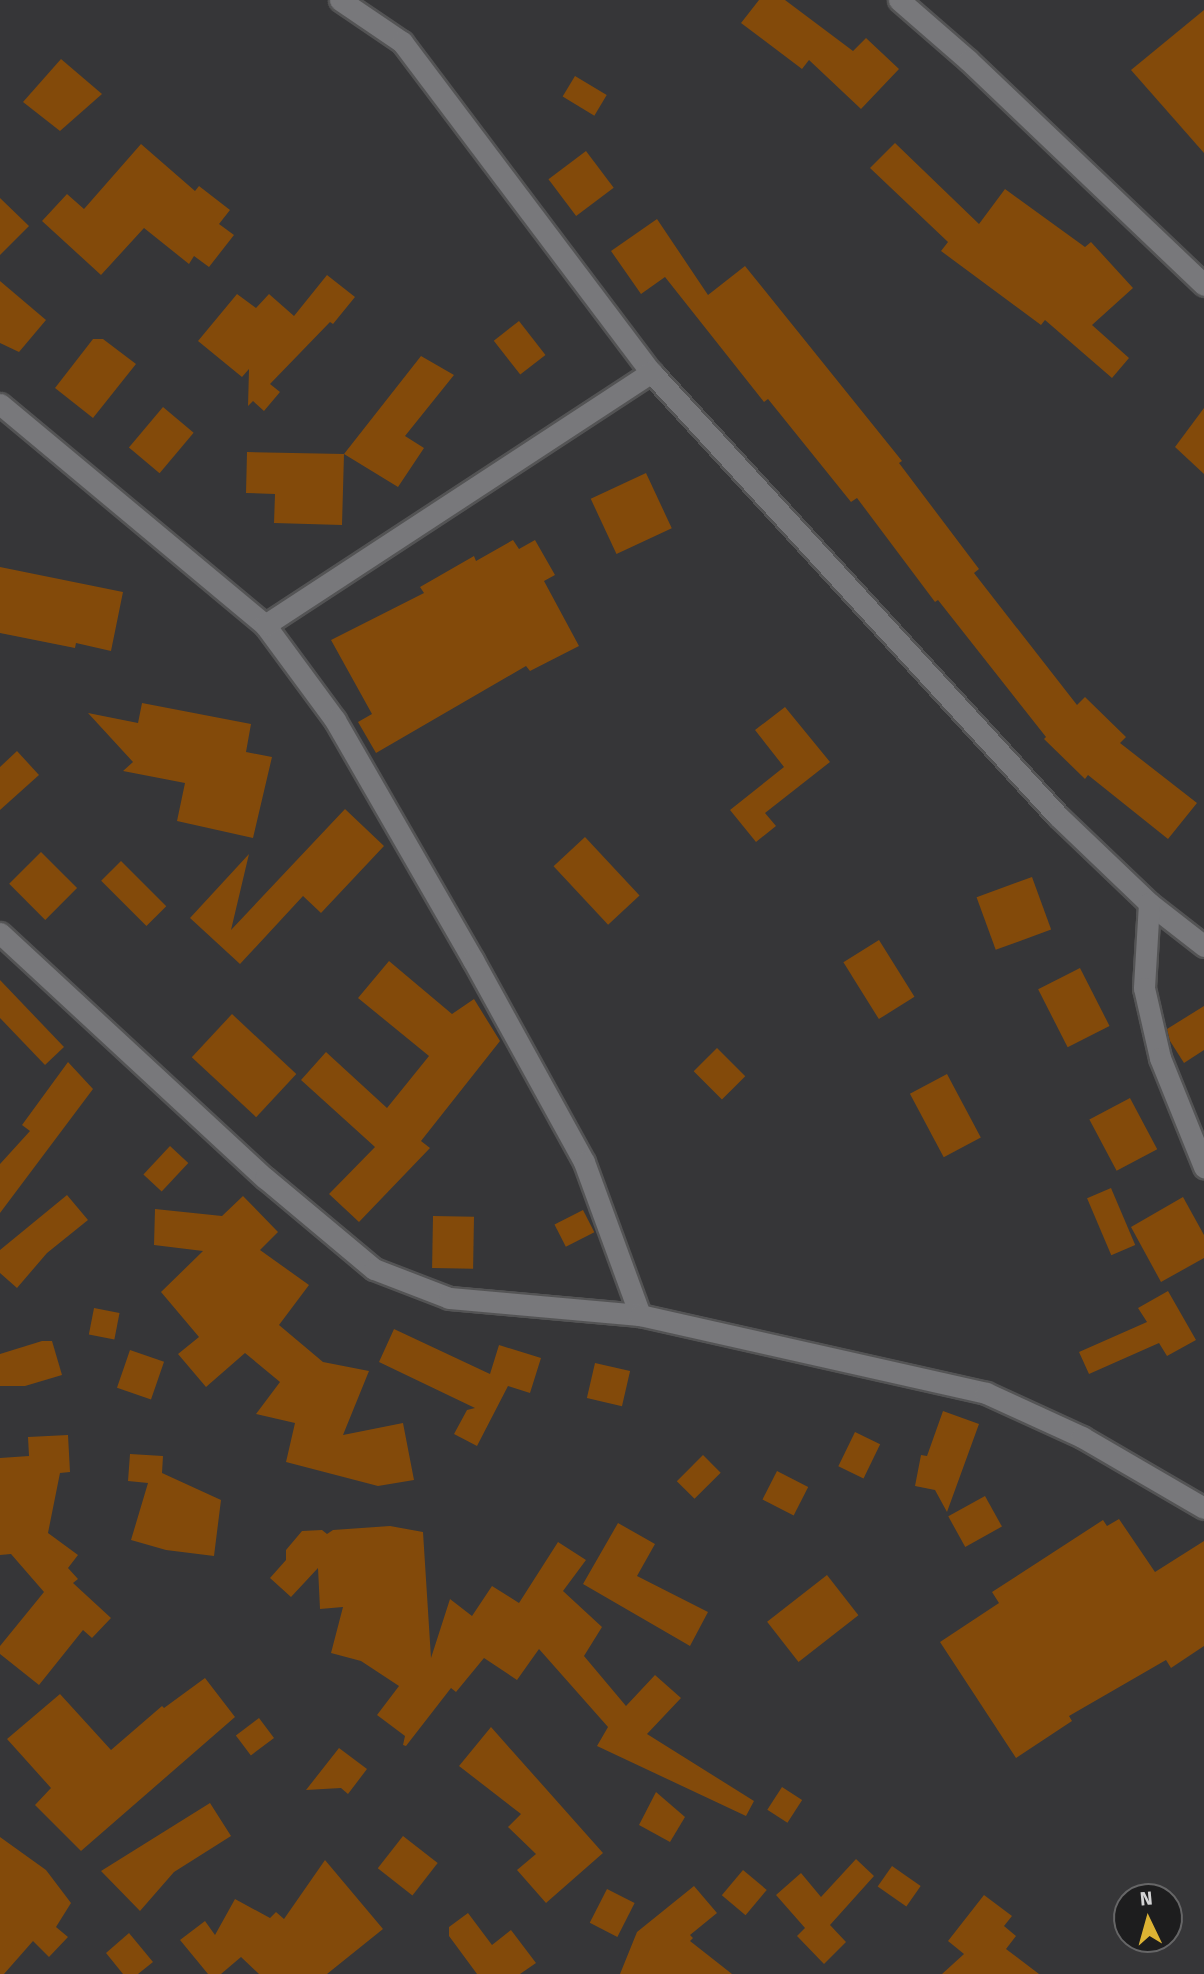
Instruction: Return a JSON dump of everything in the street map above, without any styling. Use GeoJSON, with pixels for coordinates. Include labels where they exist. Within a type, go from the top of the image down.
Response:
{"type":"FeatureCollection","features":[{"type":"Feature","properties":{"kind":"street"},"geometry":{"type":"LineString","coordinates":[[340,0],[402,41],[650,372],[1058,816],[1149,903],[1204,946]]}},
{"type":"Feature","properties":{"kind":"street"},"geometry":{"type":"LineString","coordinates":[[899,0],[968,61],[1204,285]]}},
{"type":"Feature","properties":{"kind":"street"},"geometry":{"type":"LineString","coordinates":[[265,625],[650,372]]}},
{"type":"Feature","properties":{"kind":"street"},"geometry":{"type":"LineString","coordinates":[[0,404],[265,625],[335,720],[473,960],[584,1162],[640,1315]]}},
{"type":"Feature","properties":{"kind":"street"},"geometry":{"type":"LineString","coordinates":[[1149,903],[1144,988],[1160,1058],[1204,1167]]}},
{"type":"Feature","properties":{"kind":"street"},"geometry":{"type":"LineString","coordinates":[[0,933],[265,1178],[374,1269],[449,1298],[640,1315],[986,1393],[1082,1437],[1204,1508]]}},
{"type":"Feature","properties":{"kind":"building"},"geometry":{"type":"Polygon","coordinates":[[[759,0],[785,0],[853,51],[866,38],[899,69],[861,109],[809,60],[802,69],[741,23],[759,0]]]}},
{"type":"Feature","properties":{"kind":"building"},"geometry":{"type":"Polygon","coordinates":[[[1204,10],[1204,153],[1131,70],[1204,10]]]}},
{"type":"Feature","properties":{"kind":"building"},"geometry":{"type":"Polygon","coordinates":[[[61,59],[102,94],[60,131],[23,102],[61,59]]]}},
{"type":"Feature","properties":{"kind":"building"},"geometry":{"type":"Polygon","coordinates":[[[575,76],[607,95],[594,116],[563,97],[575,76]]]}},
{"type":"Feature","properties":{"kind":"building"},"geometry":{"type":"Polygon","coordinates":[[[895,143],[979,224],[1005,189],[1085,247],[1091,242],[1133,288],[1092,325],[1129,358],[1112,378],[1045,320],[1041,325],[941,251],[948,242],[870,168],[895,143]]]}},
{"type":"Feature","properties":{"kind":"building"},"geometry":{"type":"Polygon","coordinates":[[[141,144],[195,191],[199,186],[230,210],[219,224],[234,235],[209,267],[194,256],[189,264],[144,228],[101,275],[42,221],[67,194],[84,209],[141,144]]]}},
{"type":"Feature","properties":{"kind":"building"},"geometry":{"type":"Polygon","coordinates":[[[586,151],[614,188],[576,216],[548,179],[586,151]]]}},
{"type":"Feature","properties":{"kind":"building"},"geometry":{"type":"Polygon","coordinates":[[[0,198],[29,226],[0,255],[0,198]]]}},
{"type":"Feature","properties":{"kind":"building"},"geometry":{"type":"Polygon","coordinates":[[[657,219],[708,295],[745,266],[902,461],[899,463],[979,569],[974,573],[1077,705],[1085,697],[1126,737],[1120,743],[1197,803],[1168,839],[1088,775],[1085,779],[1044,739],[1046,737],[938,600],[935,602],[857,498],[851,502],[768,399],[764,402],[665,277],[641,294],[611,251],[657,219]]]}},
{"type":"Feature","properties":{"kind":"building"},"geometry":{"type":"Polygon","coordinates":[[[327,275],[355,297],[333,324],[330,322],[270,384],[280,392],[264,411],[253,401],[248,406],[249,369],[242,377],[198,341],[237,294],[256,308],[269,294],[294,316],[327,275]]]}},
{"type":"Feature","properties":{"kind":"building"},"geometry":{"type":"Polygon","coordinates":[[[0,281],[46,320],[19,352],[0,343],[0,281]]]}},
{"type":"Feature","properties":{"kind":"building"},"geometry":{"type":"Polygon","coordinates":[[[519,321],[545,355],[520,375],[494,341],[519,321]]]}},
{"type":"Feature","properties":{"kind":"building"},"geometry":{"type":"Polygon","coordinates":[[[93,339],[103,339],[136,364],[93,418],[55,388],[93,339]]]}},
{"type":"Feature","properties":{"kind":"building"},"geometry":{"type":"Polygon","coordinates":[[[421,356],[454,375],[405,436],[424,448],[398,487],[344,454],[421,356]]]}},
{"type":"Feature","properties":{"kind":"building"},"geometry":{"type":"Polygon","coordinates":[[[163,407],[194,433],[160,473],[129,448],[163,407]]]}},
{"type":"Feature","properties":{"kind":"building"},"geometry":{"type":"Polygon","coordinates":[[[1204,408],[1204,474],[1175,447],[1204,408]]]}},
{"type":"Feature","properties":{"kind":"building"},"geometry":{"type":"Polygon","coordinates":[[[247,452],[344,454],[342,525],[274,523],[275,494],[246,493],[247,452]]]}},
{"type":"Feature","properties":{"kind":"building"},"geometry":{"type":"Polygon","coordinates":[[[646,473],[672,528],[616,554],[591,499],[646,473]]]}},
{"type":"Feature","properties":{"kind":"building"},"geometry":{"type":"Polygon","coordinates":[[[513,540],[519,549],[535,540],[555,575],[544,581],[579,646],[530,671],[526,666],[376,753],[358,722],[372,714],[331,640],[424,593],[420,587],[474,556],[476,561],[513,540]]]}},
{"type":"Feature","properties":{"kind":"building"},"geometry":{"type":"Polygon","coordinates":[[[0,567],[123,592],[111,651],[76,643],[75,648],[0,633],[0,567]]]}},
{"type":"Feature","properties":{"kind":"building"},"geometry":{"type":"Polygon","coordinates":[[[142,703],[251,724],[246,752],[272,757],[253,838],[177,821],[185,783],[123,771],[133,762],[88,713],[138,723],[142,703]]]}},
{"type":"Feature","properties":{"kind":"building"},"geometry":{"type":"Polygon","coordinates":[[[785,707],[830,762],[765,813],[776,826],[756,842],[730,810],[784,767],[755,730],[785,707]]]}},
{"type":"Feature","properties":{"kind":"building"},"geometry":{"type":"Polygon","coordinates":[[[17,751],[39,775],[0,810],[0,767],[17,751]]]}},
{"type":"Feature","properties":{"kind":"building"},"geometry":{"type":"Polygon","coordinates":[[[345,809],[384,846],[321,913],[303,896],[240,964],[190,918],[249,854],[231,930],[345,809]]]}},
{"type":"Feature","properties":{"kind":"building"},"geometry":{"type":"Polygon","coordinates":[[[585,837],[640,896],[608,925],[554,866],[585,837]]]}},
{"type":"Feature","properties":{"kind":"building"},"geometry":{"type":"Polygon","coordinates":[[[41,852],[77,888],[45,920],[9,884],[41,852]]]}},
{"type":"Feature","properties":{"kind":"building"},"geometry":{"type":"Polygon","coordinates":[[[121,861],[166,906],[146,926],[101,881],[121,861]]]}},
{"type":"Feature","properties":{"kind":"building"},"geometry":{"type":"Polygon","coordinates":[[[1032,877],[1051,930],[996,950],[977,897],[1032,877]]]}},
{"type":"Feature","properties":{"kind":"building"},"geometry":{"type":"Polygon","coordinates":[[[879,940],[915,997],[879,1019],[843,962],[879,940]]]}},
{"type":"Feature","properties":{"kind":"building"},"geometry":{"type":"Polygon","coordinates":[[[389,961],[452,1014],[474,999],[500,1041],[421,1141],[430,1148],[359,1222],[329,1194],[375,1147],[301,1080],[326,1052],[387,1108],[429,1056],[358,998],[389,961]]]}},
{"type":"Feature","properties":{"kind":"building"},"geometry":{"type":"Polygon","coordinates":[[[1080,968],[1110,1026],[1068,1047],[1038,989],[1080,968]]]}},
{"type":"Feature","properties":{"kind":"building"},"geometry":{"type":"Polygon","coordinates":[[[0,980],[64,1047],[45,1065],[0,1018],[0,980]]]}},
{"type":"Feature","properties":{"kind":"building"},"geometry":{"type":"Polygon","coordinates":[[[1204,1006],[1204,1050],[1184,1063],[1170,1041],[1167,1029],[1204,1006]]]}},
{"type":"Feature","properties":{"kind":"building"},"geometry":{"type":"Polygon","coordinates":[[[232,1014],[296,1074],[256,1117],[192,1057],[232,1014]]]}},
{"type":"Feature","properties":{"kind":"building"},"geometry":{"type":"Polygon","coordinates":[[[717,1048],[745,1076],[722,1100],[694,1071],[717,1048]]]}},
{"type":"Feature","properties":{"kind":"building"},"geometry":{"type":"Polygon","coordinates":[[[68,1062],[93,1089],[0,1213],[0,1164],[30,1131],[22,1125],[68,1062]]]}},
{"type":"Feature","properties":{"kind":"building"},"geometry":{"type":"Polygon","coordinates":[[[947,1074],[981,1138],[944,1157],[910,1094],[947,1074]]]}},
{"type":"Feature","properties":{"kind":"building"},"geometry":{"type":"Polygon","coordinates":[[[1130,1098],[1157,1149],[1117,1171],[1089,1120],[1130,1098]]]}},
{"type":"Feature","properties":{"kind":"building"},"geometry":{"type":"Polygon","coordinates":[[[170,1146],[188,1163],[162,1192],[143,1175],[170,1146]]]}},
{"type":"Feature","properties":{"kind":"building"},"geometry":{"type":"Polygon","coordinates":[[[1111,1188],[1135,1245],[1111,1255],[1087,1198],[1111,1188]]]}},
{"type":"Feature","properties":{"kind":"building"},"geometry":{"type":"Polygon","coordinates":[[[67,1195],[88,1220],[47,1253],[17,1288],[0,1273],[0,1250],[67,1195]]]}},
{"type":"Feature","properties":{"kind":"building"},"geometry":{"type":"Polygon","coordinates":[[[243,1196],[278,1232],[260,1250],[309,1285],[279,1325],[323,1362],[369,1371],[343,1435],[403,1423],[414,1480],[378,1486],[286,1462],[295,1423],[256,1414],[280,1382],[245,1353],[206,1387],[178,1354],[199,1337],[161,1292],[203,1251],[154,1245],[155,1209],[222,1216],[243,1196]]]}},
{"type":"Feature","properties":{"kind":"building"},"geometry":{"type":"Polygon","coordinates":[[[1183,1197],[1204,1235],[1204,1258],[1161,1282],[1131,1227],[1183,1197]]]}},
{"type":"Feature","properties":{"kind":"building"},"geometry":{"type":"Polygon","coordinates":[[[583,1210],[594,1232],[566,1247],[554,1225],[583,1210]]]}},
{"type":"Feature","properties":{"kind":"building"},"geometry":{"type":"Polygon","coordinates":[[[433,1216],[474,1217],[473,1269],[432,1268],[433,1216]]]}},
{"type":"Feature","properties":{"kind":"building"},"geometry":{"type":"Polygon","coordinates":[[[1168,1291],[1196,1340],[1167,1356],[1159,1343],[1089,1374],[1079,1352],[1147,1322],[1138,1308],[1168,1291]]]}},
{"type":"Feature","properties":{"kind":"building"},"geometry":{"type":"Polygon","coordinates":[[[94,1308],[120,1313],[114,1339],[89,1335],[94,1308]]]}},
{"type":"Feature","properties":{"kind":"building"},"geometry":{"type":"Polygon","coordinates":[[[394,1329],[490,1374],[499,1345],[541,1358],[530,1393],[508,1386],[477,1446],[454,1434],[467,1410],[475,1408],[379,1362],[394,1329]]]}},
{"type":"Feature","properties":{"kind":"building"},"geometry":{"type":"Polygon","coordinates":[[[42,1341],[52,1341],[62,1375],[25,1386],[0,1386],[0,1354],[42,1341]]]}},
{"type":"Feature","properties":{"kind":"building"},"geometry":{"type":"Polygon","coordinates":[[[130,1350],[164,1362],[151,1400],[117,1388],[130,1350]]]}},
{"type":"Feature","properties":{"kind":"building"},"geometry":{"type":"Polygon","coordinates":[[[595,1363],[630,1371],[622,1406],[587,1398],[595,1363]]]}},
{"type":"Feature","properties":{"kind":"building"},"geometry":{"type":"Polygon","coordinates":[[[943,1411],[979,1424],[947,1512],[935,1490],[915,1486],[921,1455],[927,1456],[943,1411]]]}},
{"type":"Feature","properties":{"kind":"building"},"geometry":{"type":"Polygon","coordinates":[[[855,1432],[880,1444],[864,1478],[838,1466],[855,1432]]]}},
{"type":"Feature","properties":{"kind":"building"},"geometry":{"type":"Polygon","coordinates":[[[68,1435],[70,1472],[60,1473],[48,1533],[78,1555],[68,1568],[78,1579],[73,1583],[111,1618],[92,1638],[83,1630],[39,1685],[0,1654],[0,1646],[44,1592],[11,1554],[0,1555],[0,1458],[29,1456],[28,1437],[68,1435]]]}},
{"type":"Feature","properties":{"kind":"building"},"geometry":{"type":"Polygon","coordinates":[[[130,1454],[163,1456],[162,1473],[221,1500],[214,1556],[166,1550],[131,1540],[148,1483],[128,1481],[130,1454]]]}},
{"type":"Feature","properties":{"kind":"building"},"geometry":{"type":"Polygon","coordinates":[[[703,1455],[721,1473],[695,1499],[677,1481],[703,1455]]]}},
{"type":"Feature","properties":{"kind":"building"},"geometry":{"type":"Polygon","coordinates":[[[777,1471],[808,1487],[794,1515],[762,1500],[777,1471]]]}},
{"type":"Feature","properties":{"kind":"building"},"geometry":{"type":"Polygon","coordinates":[[[985,1496],[1002,1527],[965,1547],[948,1516],[985,1496]]]}},
{"type":"Feature","properties":{"kind":"building"},"geometry":{"type":"Polygon","coordinates":[[[1119,1519],[1155,1572],[1204,1541],[1204,1646],[1171,1668],[1166,1660],[1069,1716],[1072,1721],[1016,1758],[940,1642],[999,1603],[992,1592],[1103,1520],[1107,1526],[1119,1519]]]}},
{"type":"Feature","properties":{"kind":"building"},"geometry":{"type":"Polygon","coordinates":[[[618,1523],[655,1544],[637,1576],[708,1612],[690,1646],[583,1584],[618,1523]]]}},
{"type":"Feature","properties":{"kind":"building"},"geometry":{"type":"Polygon","coordinates":[[[390,1526],[423,1532],[431,1658],[450,1599],[472,1616],[492,1586],[519,1603],[558,1542],[586,1560],[563,1591],[602,1627],[584,1656],[626,1706],[655,1675],[681,1698],[647,1734],[754,1801],[746,1816],[597,1746],[608,1727],[539,1649],[517,1680],[484,1658],[456,1692],[451,1688],[406,1746],[403,1745],[405,1736],[377,1715],[399,1686],[361,1661],[331,1653],[343,1607],[320,1609],[318,1568],[291,1597],[270,1578],[286,1560],[286,1550],[302,1531],[322,1530],[327,1534],[333,1530],[390,1526]]]}},
{"type":"Feature","properties":{"kind":"building"},"geometry":{"type":"Polygon","coordinates":[[[827,1575],[858,1615],[799,1662],[767,1622],[827,1575]]]}},
{"type":"Feature","properties":{"kind":"building"},"geometry":{"type":"Polygon","coordinates":[[[205,1678],[235,1717],[81,1851],[35,1805],[51,1788],[7,1739],[60,1694],[111,1750],[162,1706],[164,1708],[205,1678]]]}},
{"type":"Feature","properties":{"kind":"building"},"geometry":{"type":"Polygon","coordinates":[[[259,1718],[274,1738],[251,1755],[236,1735],[259,1718]]]}},
{"type":"Feature","properties":{"kind":"building"},"geometry":{"type":"Polygon","coordinates":[[[491,1727],[603,1853],[546,1903],[517,1870],[536,1854],[508,1827],[521,1814],[459,1766],[491,1727]]]}},
{"type":"Feature","properties":{"kind":"building"},"geometry":{"type":"Polygon","coordinates":[[[339,1748],[367,1769],[348,1794],[341,1788],[306,1790],[339,1748]]]}},
{"type":"Feature","properties":{"kind":"building"},"geometry":{"type":"Polygon","coordinates":[[[782,1787],[802,1800],[787,1823],[767,1810],[782,1787]]]}},
{"type":"Feature","properties":{"kind":"building"},"geometry":{"type":"Polygon","coordinates":[[[656,1792],[685,1817],[670,1842],[639,1825],[656,1792]]]}},
{"type":"Feature","properties":{"kind":"building"},"geometry":{"type":"Polygon","coordinates":[[[210,1803],[231,1836],[174,1872],[140,1911],[101,1871],[210,1803]]]}},
{"type":"Feature","properties":{"kind":"building"},"geometry":{"type":"Polygon","coordinates":[[[403,1836],[438,1863],[412,1895],[378,1868],[403,1836]]]}},
{"type":"Feature","properties":{"kind":"building"},"geometry":{"type":"Polygon","coordinates":[[[0,1837],[46,1870],[71,1903],[56,1927],[68,1937],[49,1957],[33,1941],[4,1974],[0,1974],[0,1837]]]}},
{"type":"Feature","properties":{"kind":"building"},"geometry":{"type":"Polygon","coordinates":[[[856,1859],[874,1876],[830,1925],[846,1942],[824,1964],[797,1936],[805,1928],[776,1895],[801,1873],[821,1897],[856,1859]]]}},
{"type":"Feature","properties":{"kind":"building"},"geometry":{"type":"Polygon","coordinates":[[[325,1860],[383,1929],[327,1974],[259,1974],[241,1957],[221,1974],[208,1974],[180,1940],[205,1921],[215,1935],[235,1899],[270,1918],[276,1912],[284,1919],[325,1860]]]}},
{"type":"Feature","properties":{"kind":"building"},"geometry":{"type":"Polygon","coordinates":[[[892,1866],[921,1886],[906,1907],[878,1886],[892,1866]]]}},
{"type":"Feature","properties":{"kind":"building"},"geometry":{"type":"Polygon","coordinates":[[[743,1870],[767,1890],[746,1915],[722,1895],[743,1870]]]}},
{"type":"Feature","properties":{"kind":"building"},"geometry":{"type":"Polygon","coordinates":[[[694,1886],[717,1913],[690,1935],[693,1938],[690,1941],[732,1974],[620,1974],[637,1932],[694,1886]]]}},
{"type":"Feature","properties":{"kind":"building"},"geometry":{"type":"Polygon","coordinates":[[[607,1889],[635,1903],[617,1937],[590,1923],[607,1889]]]}},
{"type":"Feature","properties":{"kind":"building"},"geometry":{"type":"Polygon","coordinates":[[[984,1895],[1012,1916],[1004,1926],[1016,1936],[1006,1949],[1039,1974],[942,1974],[964,1954],[948,1941],[984,1895]]]}},
{"type":"Feature","properties":{"kind":"building"},"geometry":{"type":"Polygon","coordinates":[[[468,1913],[492,1945],[511,1930],[536,1963],[520,1974],[477,1974],[449,1936],[449,1927],[468,1913]]]}},
{"type":"Feature","properties":{"kind":"building"},"geometry":{"type":"Polygon","coordinates":[[[129,1933],[153,1962],[138,1974],[123,1974],[106,1953],[129,1933]]]}}]}
